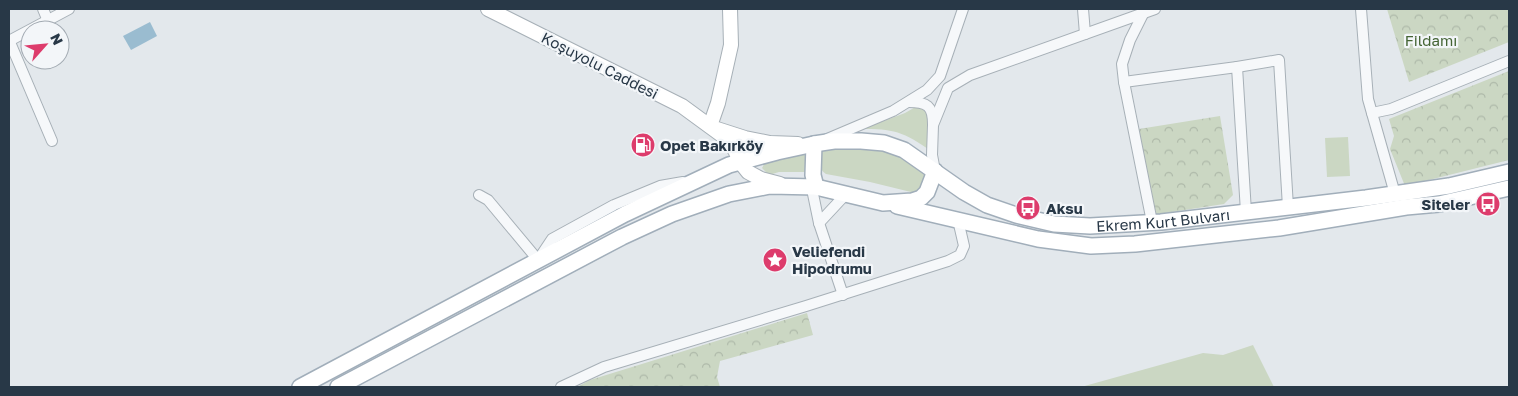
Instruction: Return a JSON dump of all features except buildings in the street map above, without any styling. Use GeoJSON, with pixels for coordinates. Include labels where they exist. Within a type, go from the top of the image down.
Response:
{"type":"FeatureCollection","features":[{"type":"Feature","properties":{"kind":"main road","name":"Ekrem Kurt Bulvarı"},"geometry":{"type":"LineString","coordinates":[[300,387],[625,214],[740,162],[814,144],[861,141],[884,143],[904,150],[964,192],[987,205],[1016,215],[1054,224],[1090,226],[1152,222],[1395,194],[1449,186],[1509,172]]}},
{"type":"Feature","properties":{"kind":"main road"},"geometry":{"type":"LineString","coordinates":[[814,144],[813,170],[816,187]]}},
{"type":"Feature","properties":{"kind":"main road"},"geometry":{"type":"LineString","coordinates":[[883,203],[912,201],[921,198],[927,192],[936,171]]}},
{"type":"Feature","properties":{"kind":"main road","name":"Ekrem Kurt Bulvarı"},"geometry":{"type":"LineString","coordinates":[[338,387],[622,237],[664,218],[729,194],[770,186],[816,187],[1038,239],[1091,246],[1134,244],[1279,228],[1406,207],[1439,204],[1509,188]]}},
{"type":"Feature","properties":{"kind":"street"},"geometry":{"type":"LineString","coordinates":[[50,20],[69,9]]}},
{"type":"Feature","properties":{"kind":"street","name":"Koşuyolu Caddesi"},"geometry":{"type":"LineString","coordinates":[[488,9],[682,106],[710,126]]}},
{"type":"Feature","properties":{"kind":"street"},"geometry":{"type":"LineString","coordinates":[[710,126],[718,103],[730,45],[730,9]]}},
{"type":"Feature","properties":{"kind":"street"},"geometry":{"type":"LineString","coordinates":[[710,126],[770,144],[814,144],[893,111],[927,90],[940,76],[963,9]]}},
{"type":"Feature","properties":{"kind":"street"},"geometry":{"type":"LineString","coordinates":[[1083,9],[1084,34]]}},
{"type":"Feature","properties":{"kind":"street"},"geometry":{"type":"LineString","coordinates":[[933,125],[948,88],[970,75],[1155,9]]}},
{"type":"Feature","properties":{"kind":"street"},"geometry":{"type":"LineString","coordinates":[[1361,9],[1368,99],[1395,194]]}},
{"type":"Feature","properties":{"kind":"street"},"geometry":{"type":"LineString","coordinates":[[1144,12],[1130,40],[1122,64],[1152,222]]}},
{"type":"Feature","properties":{"kind":"street"},"geometry":{"type":"LineString","coordinates":[[9,40],[52,142]]}},
{"type":"Feature","properties":{"kind":"street"},"geometry":{"type":"LineString","coordinates":[[1124,82],[1279,60],[1288,207]]}},
{"type":"Feature","properties":{"kind":"street"},"geometry":{"type":"LineString","coordinates":[[1372,113],[1391,109],[1509,62]]}},
{"type":"Feature","properties":{"kind":"street"},"geometry":{"type":"LineString","coordinates":[[1237,67],[1246,212]]}},
{"type":"Feature","properties":{"kind":"street"},"geometry":{"type":"LineString","coordinates":[[940,76],[948,88]]}},
{"type":"Feature","properties":{"kind":"street"},"geometry":{"type":"LineString","coordinates":[[909,102],[923,103],[928,106],[932,114],[932,156],[936,171]]}},
{"type":"Feature","properties":{"kind":"street"},"geometry":{"type":"LineString","coordinates":[[710,126],[723,136],[735,150],[740,162],[748,172],[761,179],[787,186]]}},
{"type":"Feature","properties":{"kind":"street"},"geometry":{"type":"LineString","coordinates":[[816,187],[813,194],[819,223],[843,295]]}},
{"type":"Feature","properties":{"kind":"street"},"geometry":{"type":"LineString","coordinates":[[819,223],[846,194]]}},
{"type":"Feature","properties":{"kind":"street"},"geometry":{"type":"LineString","coordinates":[[479,195],[488,200],[538,260]]}},
{"type":"Feature","properties":{"kind":"street"},"geometry":{"type":"LineString","coordinates":[[561,387],[604,367],[843,295],[948,261],[960,255],[964,246],[958,220]]}},
{"type":"Feature","properties":{"kind":"green space","name":"Fildamı"},"geometry":{"type":"Polygon","coordinates":[[[1387,9],[1509,9],[1509,42],[1409,82],[1387,9]]]}},
{"type":"Feature","properties":{"kind":"green space"},"geometry":{"type":"Polygon","coordinates":[[[1509,71],[1509,160],[1405,186],[1390,149],[1394,136],[1389,119],[1509,71]]]}},
{"type":"Feature","properties":{"kind":"green space"},"geometry":{"type":"Polygon","coordinates":[[[919,105],[929,113],[928,149],[902,134],[877,129],[855,129],[905,113],[919,105]]]}},
{"type":"Feature","properties":{"kind":"green space"},"geometry":{"type":"Polygon","coordinates":[[[1220,116],[1233,195],[1224,204],[1152,215],[1139,129],[1220,116]]]}},
{"type":"Feature","properties":{"kind":"green space"},"geometry":{"type":"Polygon","coordinates":[[[1348,137],[1350,176],[1327,177],[1325,138],[1348,137]]]}},
{"type":"Feature","properties":{"kind":"green space"},"geometry":{"type":"Polygon","coordinates":[[[828,149],[878,149],[897,153],[926,172],[926,187],[915,193],[826,174],[821,167],[820,152],[828,149]]]}},
{"type":"Feature","properties":{"kind":"green space"},"geometry":{"type":"Polygon","coordinates":[[[808,150],[807,172],[779,172],[769,175],[762,168],[766,161],[808,150]]]}},
{"type":"Feature","properties":{"kind":"green space"},"geometry":{"type":"Polygon","coordinates":[[[807,313],[813,335],[720,361],[717,377],[720,387],[577,387],[590,380],[807,313]]]}},
{"type":"Feature","properties":{"kind":"green space"},"geometry":{"type":"Polygon","coordinates":[[[1253,345],[1274,387],[1081,387],[1203,353],[1223,355],[1253,345]]]}},
{"type":"Feature","properties":{"kind":"water"},"geometry":{"type":"Polygon","coordinates":[[[150,22],[157,36],[131,50],[123,36],[150,22]]]}},
{"type":"Feature","properties":{"kind":"place","name":"Opet Bakırköy"},"geometry":{"type":"Point","coordinates":[643,145]}},
{"type":"Feature","properties":{"kind":"place","name":"Siteler"},"geometry":{"type":"Point","coordinates":[1488,204]}},
{"type":"Feature","properties":{"kind":"place","name":"Aksu"},"geometry":{"type":"Point","coordinates":[1028,208]}},
{"type":"Feature","properties":{"kind":"place","name":"Veliefendi Hipodrumu"},"geometry":{"type":"Point","coordinates":[775,260]}}]}
